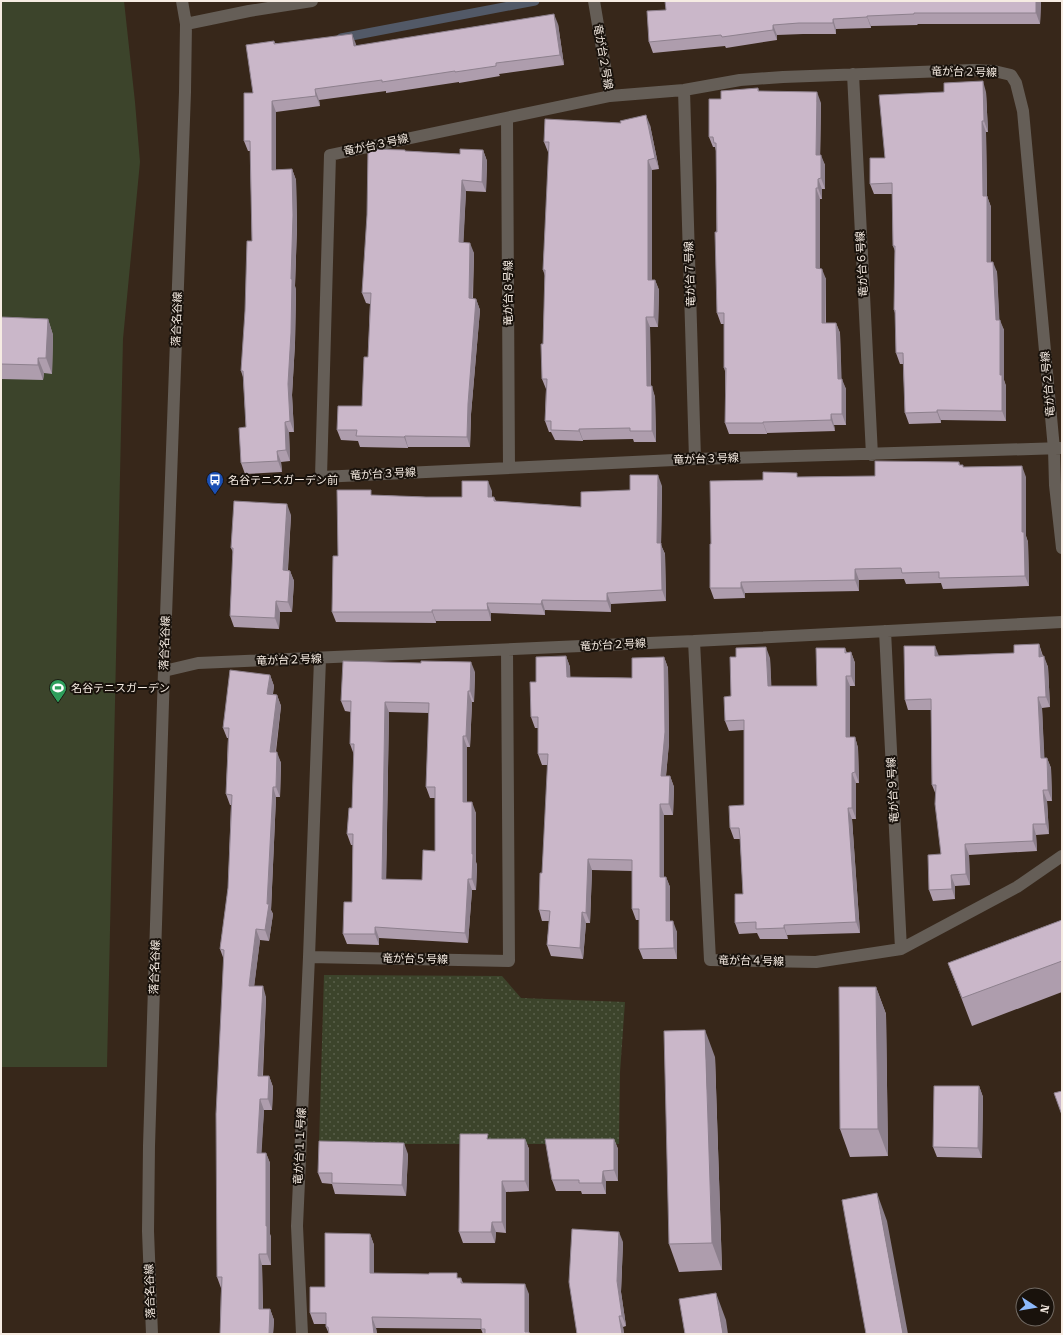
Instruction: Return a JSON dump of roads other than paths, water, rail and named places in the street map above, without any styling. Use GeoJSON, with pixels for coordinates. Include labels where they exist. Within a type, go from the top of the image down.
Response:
{"type":"FeatureCollection","features":[{"type":"Feature","properties":{"kind":"street","name":"落合名谷線"},"geometry":{"type":"LineString","coordinates":[[152,1334],[148,1231],[149,1146],[186,24],[182,1]]}},
{"type":"Feature","properties":{"kind":"street"},"geometry":{"type":"LineString","coordinates":[[186,24],[249,11],[312,1]]}},
{"type":"Feature","properties":{"kind":"street","name":"竜が台２号線"},"geometry":{"type":"LineString","coordinates":[[594,1],[610,96],[684,90],[740,80],[783,77],[942,70],[994,71],[1011,75],[1016,82],[1024,111],[1058,449],[1055,485],[1062,548]]}},
{"type":"Feature","properties":{"kind":"street","name":"竜が台６号線"},"geometry":{"type":"LineString","coordinates":[[853,74],[872,455]]}},
{"type":"Feature","properties":{"kind":"street","name":"竜が台７号線"},"geometry":{"type":"LineString","coordinates":[[684,90],[695,459]]}},
{"type":"Feature","properties":{"kind":"street","name":"竜が台３号線"},"geometry":{"type":"LineString","coordinates":[[610,96],[330,155],[321,477],[695,459],[1058,449]]}},
{"type":"Feature","properties":{"kind":"street","name":"竜が台８号線"},"geometry":{"type":"LineString","coordinates":[[507,118],[509,468]]}},
{"type":"Feature","properties":{"kind":"street","name":"竜が台２号線"},"geometry":{"type":"LineString","coordinates":[[164,671],[198,663],[320,659],[1062,622]]}},
{"type":"Feature","properties":{"kind":"street","name":"竜が台９号線"},"geometry":{"type":"LineString","coordinates":[[885,631],[901,949]]}},
{"type":"Feature","properties":{"kind":"street","name":"竜が台４号線"},"geometry":{"type":"LineString","coordinates":[[694,641],[710,960],[816,962],[901,949],[1017,887],[1062,856]]}},
{"type":"Feature","properties":{"kind":"street","name":"竜が台５号線"},"geometry":{"type":"LineString","coordinates":[[309,957],[509,961],[507,650]]}},
{"type":"Feature","properties":{"kind":"street"},"geometry":{"type":"LineString","coordinates":[[309,957],[320,659]]}},
{"type":"Feature","properties":{"kind":"street","name":"竜が台１１号線"},"geometry":{"type":"LineString","coordinates":[[302,1334],[297,1226],[309,957]]}},
{"type":"Feature","properties":{"kind":"waterway"},"geometry":{"type":"LineString","coordinates":[[341,38],[535,1]]}},
{"type":"Feature","properties":{"kind":"place","name":"名谷テニスガーデン前"},"geometry":{"type":"Point","coordinates":[215,495]}},
{"type":"Feature","properties":{"kind":"place","name":"名谷テニスガーデン"},"geometry":{"type":"Point","coordinates":[58,703]}}]}
